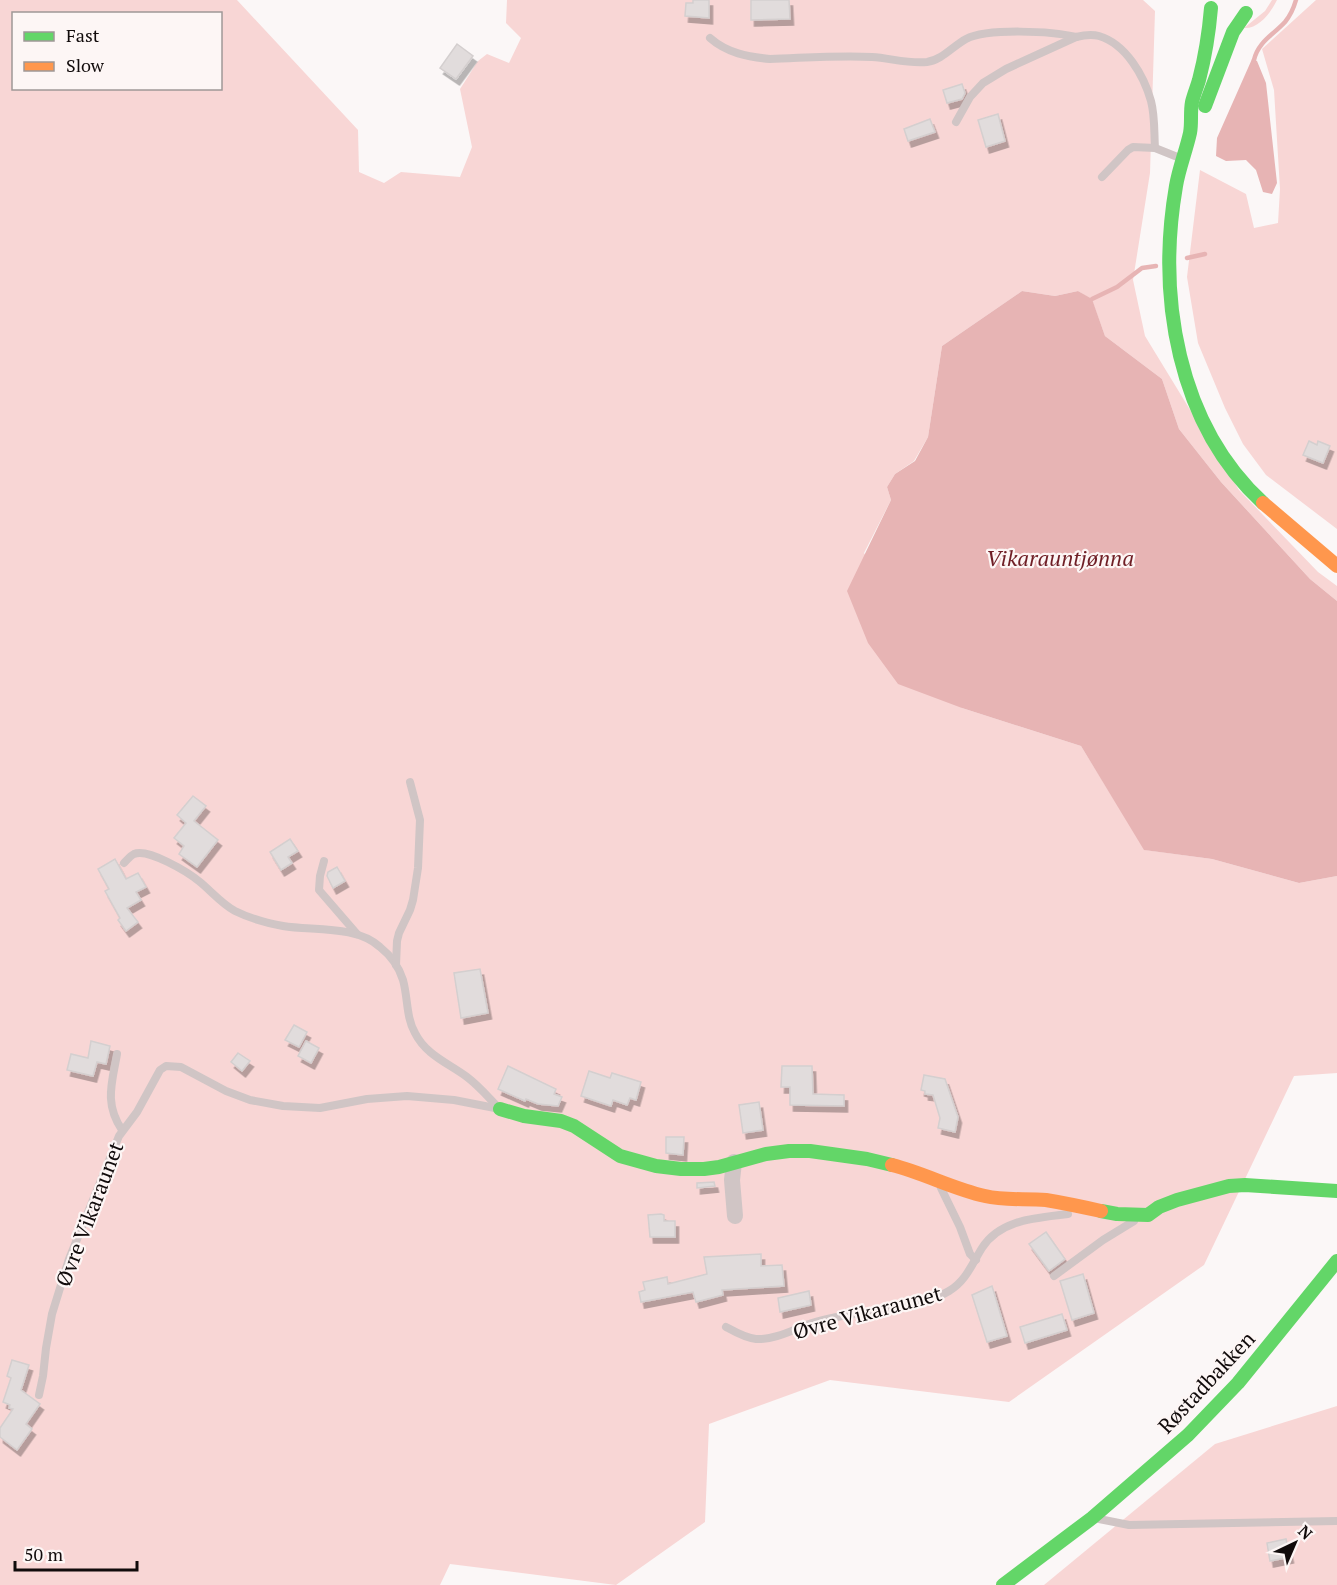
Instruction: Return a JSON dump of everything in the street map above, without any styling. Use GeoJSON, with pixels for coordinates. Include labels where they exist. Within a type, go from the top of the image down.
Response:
{"type":"FeatureCollection","features":[{"type":"Feature","properties":{"kind":"street"},"geometry":{"type":"LineString","coordinates":[[1208,4],[1219,13],[1237,16],[1246,13],[1260,1]]}},
{"type":"Feature","properties":{"kind":"street"},"geometry":{"type":"LineString","coordinates":[[1208,4],[1209,32],[1191,110],[1192,125],[1182,159],[1172,212],[1168,250],[1169,290],[1174,335],[1188,386],[1198,411],[1227,463],[1249,490],[1298,535],[1337,566]]}},
{"type":"Feature","properties":{"kind":"street"},"geometry":{"type":"LineString","coordinates":[[1192,125],[1203,113],[1233,32],[1246,13]]}},
{"type":"Feature","properties":{"kind":"street","name":"Øvre Vikaraunet"},"geometry":{"type":"LineString","coordinates":[[500,1109],[524,1116],[561,1121],[574,1126],[620,1156],[656,1166],[681,1170],[704,1169],[766,1154],[810,1151],[867,1159],[905,1168],[988,1197],[1044,1200],[1117,1214],[1148,1215],[1159,1207],[1177,1200],[1229,1186],[1253,1185],[1337,1191]]}},
{"type":"Feature","properties":{"kind":"street"},"geometry":{"type":"LineString","coordinates":[[734,1162],[732,1179],[735,1216]]}},
{"type":"Feature","properties":{"kind":"street","name":"Røstadbakken"},"geometry":{"type":"LineString","coordinates":[[1003,1585],[1092,1518],[1157,1463],[1217,1407],[1337,1261]]}},
{"type":"Feature","properties":{"kind":"lane"},"geometry":{"type":"LineString","coordinates":[[710,38],[725,49],[757,58],[872,57],[928,62],[975,35],[1021,32],[1064,34],[1076,37]]}},
{"type":"Feature","properties":{"kind":"lane"},"geometry":{"type":"LineString","coordinates":[[956,122],[970,97],[983,83],[1006,69],[1076,37],[1099,36],[1112,42],[1121,50],[1134,65],[1146,87],[1152,109],[1155,148]]}},
{"type":"Feature","properties":{"kind":"lane"},"geometry":{"type":"LineString","coordinates":[[1102,177],[1122,154],[1133,147],[1155,148],[1182,159]]}},
{"type":"Feature","properties":{"kind":"lane","name":"Øvre Vikaraunet"},"geometry":{"type":"LineString","coordinates":[[396,965],[397,941],[413,900],[418,868],[420,820],[410,782]]}},
{"type":"Feature","properties":{"kind":"lane","name":"Øvre Vikaraunet"},"geometry":{"type":"LineString","coordinates":[[124,863],[136,853],[147,854],[188,873],[228,906],[245,915],[282,926],[357,934],[380,947],[396,965],[402,979],[410,1021],[422,1043],[443,1062],[467,1077],[500,1109]]}},
{"type":"Feature","properties":{"kind":"lane","name":"Øvre Vikaraunet"},"geometry":{"type":"LineString","coordinates":[[324,861],[319,890],[357,934]]}},
{"type":"Feature","properties":{"kind":"lane"},"geometry":{"type":"LineString","coordinates":[[117,1054],[110,1101],[122,1130]]}},
{"type":"Feature","properties":{"kind":"lane","name":"Øvre Vikaraunet"},"geometry":{"type":"LineString","coordinates":[[39,1395],[52,1314],[69,1260],[122,1130],[137,1112],[160,1070],[166,1066],[181,1067],[217,1087],[250,1100],[283,1106],[320,1108],[367,1099],[407,1096],[454,1100],[500,1109]]}},
{"type":"Feature","properties":{"kind":"lane"},"geometry":{"type":"LineString","coordinates":[[937,1180],[960,1227],[970,1254],[976,1260]]}},
{"type":"Feature","properties":{"kind":"lane","name":"Øvre Vikaraunet"},"geometry":{"type":"LineString","coordinates":[[726,1327],[742,1336],[755,1339],[770,1338],[826,1318],[922,1302],[942,1295],[960,1284],[984,1245],[1011,1224],[1085,1209]]}},
{"type":"Feature","properties":{"kind":"lane","name":"Øvre Vikaraunet"},"geometry":{"type":"LineString","coordinates":[[1054,1276],[1121,1228],[1148,1215]]}},
{"type":"Feature","properties":{"kind":"lane"},"geometry":{"type":"LineString","coordinates":[[1092,1518],[1129,1525],[1337,1521]]}},
{"type":"Feature","properties":{"kind":"shaded area"},"geometry":{"type":"Polygon","coordinates":[[[0,0],[237,0],[358,130],[359,172],[384,183],[401,172],[460,177],[472,147],[460,89],[478,61],[487,54],[509,63],[521,38],[506,23],[507,0],[1143,0],[1155,11],[1150,173],[1133,280],[1145,336],[1239,490],[1318,572],[1337,586],[1337,601],[1310,579],[1221,482],[1179,429],[1162,379],[1105,336],[1092,300],[1078,291],[1055,296],[1022,291],[942,346],[928,437],[914,461],[895,474],[887,487],[891,500],[864,553],[962,708],[1081,746],[1145,850],[1212,859],[1299,883],[1337,876],[1337,1073],[1294,1076],[1204,1265],[1009,1402],[830,1380],[709,1424],[705,1522],[616,1585],[450,1564],[440,1585],[0,1585],[0,0]]]}},
{"type":"Feature","properties":{"kind":"shaded area"},"geometry":{"type":"Polygon","coordinates":[[[1272,0],[1277,0],[1264,19],[1255,26],[1244,28],[1265,11],[1272,0]]]}},
{"type":"Feature","properties":{"kind":"shaded area"},"geometry":{"type":"Polygon","coordinates":[[[1316,0],[1337,0],[1337,529],[1266,475],[1243,444],[1198,343],[1187,277],[1200,170],[1246,194],[1254,228],[1278,223],[1280,189],[1274,90],[1262,49],[1316,0]]]}},
{"type":"Feature","properties":{"kind":"shaded area"},"geometry":{"type":"Polygon","coordinates":[[[1337,1406],[1337,1585],[1044,1585],[1215,1444],[1337,1406]]]}},
{"type":"Feature","properties":{"kind":"water"},"geometry":{"type":"Polygon","coordinates":[[[1252,59],[1257,61],[1266,83],[1277,183],[1272,194],[1263,192],[1256,170],[1246,160],[1226,161],[1216,156],[1217,138],[1252,59]]]}},
{"type":"Feature","properties":{"kind":"water","name":"Vikarauntjønna"},"geometry":{"type":"Polygon","coordinates":[[[1022,291],[1055,296],[1078,291],[1092,299],[1105,336],[1162,379],[1179,429],[1221,482],[1310,579],[1337,601],[1337,876],[1299,883],[1212,859],[1144,850],[1081,746],[962,708],[898,684],[868,643],[847,591],[891,500],[887,487],[895,474],[915,461],[928,437],[942,346],[1022,291]]]}},
{"type":"Feature","properties":{"kind":"building"},"geometry":{"type":"Polygon","coordinates":[[[693,0],[709,0],[709,18],[685,16],[686,3],[693,3],[693,0]]]}},
{"type":"Feature","properties":{"kind":"building"},"geometry":{"type":"Polygon","coordinates":[[[751,0],[789,0],[790,19],[751,20],[751,0]]]}},
{"type":"Feature","properties":{"kind":"building"},"geometry":{"type":"Polygon","coordinates":[[[457,44],[473,56],[456,79],[440,68],[457,44]]]}},
{"type":"Feature","properties":{"kind":"building"},"geometry":{"type":"Polygon","coordinates":[[[962,84],[965,93],[962,99],[947,103],[943,90],[962,84]]]}},
{"type":"Feature","properties":{"kind":"building"},"geometry":{"type":"Polygon","coordinates":[[[998,114],[1005,141],[986,147],[978,120],[998,114]]]}},
{"type":"Feature","properties":{"kind":"building"},"geometry":{"type":"Polygon","coordinates":[[[930,119],[935,132],[908,141],[904,129],[930,119]]]}},
{"type":"Feature","properties":{"kind":"building"},"geometry":{"type":"Polygon","coordinates":[[[1309,441],[1317,445],[1318,441],[1330,446],[1323,463],[1303,455],[1309,441]]]}},
{"type":"Feature","properties":{"kind":"building"},"geometry":{"type":"Polygon","coordinates":[[[193,796],[206,806],[194,821],[218,840],[197,867],[179,854],[184,846],[174,838],[186,823],[177,815],[193,796]]]}},
{"type":"Feature","properties":{"kind":"building"},"geometry":{"type":"Polygon","coordinates":[[[290,839],[298,851],[288,857],[292,863],[281,870],[270,852],[290,839]]]}},
{"type":"Feature","properties":{"kind":"building"},"geometry":{"type":"Polygon","coordinates":[[[115,859],[126,879],[138,873],[146,887],[136,892],[141,900],[127,908],[138,922],[126,931],[118,920],[120,918],[105,891],[109,889],[98,869],[115,859]]]}},
{"type":"Feature","properties":{"kind":"building"},"geometry":{"type":"Polygon","coordinates":[[[337,867],[345,881],[333,888],[327,876],[328,872],[337,867]]]}},
{"type":"Feature","properties":{"kind":"building"},"geometry":{"type":"Polygon","coordinates":[[[480,969],[488,1013],[461,1018],[454,973],[480,969]]]}},
{"type":"Feature","properties":{"kind":"building"},"geometry":{"type":"Polygon","coordinates":[[[294,1025],[307,1032],[299,1047],[285,1040],[294,1025]]]}},
{"type":"Feature","properties":{"kind":"building"},"geometry":{"type":"Polygon","coordinates":[[[91,1041],[110,1046],[106,1064],[97,1062],[93,1076],[67,1070],[71,1054],[88,1058],[91,1041]]]}},
{"type":"Feature","properties":{"kind":"building"},"geometry":{"type":"Polygon","coordinates":[[[306,1041],[319,1048],[311,1063],[298,1056],[306,1041]]]}},
{"type":"Feature","properties":{"kind":"building"},"geometry":{"type":"Polygon","coordinates":[[[238,1053],[250,1061],[242,1071],[231,1062],[238,1053]]]}},
{"type":"Feature","properties":{"kind":"building"},"geometry":{"type":"Polygon","coordinates":[[[508,1066],[556,1089],[554,1094],[562,1097],[558,1106],[538,1104],[526,1099],[525,1101],[498,1089],[508,1066]]]}},
{"type":"Feature","properties":{"kind":"building"},"geometry":{"type":"Polygon","coordinates":[[[782,1066],[812,1066],[813,1094],[844,1095],[844,1106],[790,1105],[790,1087],[781,1087],[782,1066]]]}},
{"type":"Feature","properties":{"kind":"building"},"geometry":{"type":"Polygon","coordinates":[[[589,1071],[610,1078],[612,1073],[641,1082],[636,1100],[630,1098],[627,1105],[613,1100],[611,1106],[581,1096],[589,1071]]]}},
{"type":"Feature","properties":{"kind":"building"},"geometry":{"type":"Polygon","coordinates":[[[924,1075],[945,1079],[958,1117],[955,1132],[938,1128],[940,1118],[933,1095],[925,1094],[925,1091],[921,1090],[924,1075]]]}},
{"type":"Feature","properties":{"kind":"building"},"geometry":{"type":"Polygon","coordinates":[[[759,1102],[763,1130],[743,1133],[739,1105],[759,1102]]]}},
{"type":"Feature","properties":{"kind":"building"},"geometry":{"type":"Polygon","coordinates":[[[666,1137],[684,1137],[683,1155],[666,1153],[666,1137]]]}},
{"type":"Feature","properties":{"kind":"building"},"geometry":{"type":"Polygon","coordinates":[[[714,1182],[715,1186],[697,1188],[697,1183],[714,1182]]]}},
{"type":"Feature","properties":{"kind":"building"},"geometry":{"type":"Polygon","coordinates":[[[648,1215],[664,1215],[664,1221],[675,1221],[675,1237],[650,1237],[648,1215]]]}},
{"type":"Feature","properties":{"kind":"building"},"geometry":{"type":"Polygon","coordinates":[[[1046,1232],[1065,1259],[1049,1271],[1029,1244],[1046,1232]]]}},
{"type":"Feature","properties":{"kind":"building"},"geometry":{"type":"Polygon","coordinates":[[[761,1254],[761,1266],[782,1265],[784,1286],[722,1290],[723,1295],[696,1302],[693,1292],[641,1302],[639,1292],[645,1290],[643,1282],[667,1277],[668,1284],[707,1274],[704,1257],[761,1254]]]}},
{"type":"Feature","properties":{"kind":"building"},"geometry":{"type":"Polygon","coordinates":[[[1083,1274],[1094,1313],[1072,1320],[1060,1281],[1083,1274]]]}},
{"type":"Feature","properties":{"kind":"building"},"geometry":{"type":"Polygon","coordinates":[[[992,1286],[1007,1336],[987,1342],[972,1295],[992,1286]]]}},
{"type":"Feature","properties":{"kind":"building"},"geometry":{"type":"Polygon","coordinates":[[[809,1291],[811,1305],[780,1312],[778,1298],[809,1291]]]}},
{"type":"Feature","properties":{"kind":"building"},"geometry":{"type":"Polygon","coordinates":[[[1062,1314],[1067,1330],[1025,1343],[1020,1327],[1062,1314]]]}},
{"type":"Feature","properties":{"kind":"building"},"geometry":{"type":"Polygon","coordinates":[[[12,1360],[29,1365],[21,1390],[40,1404],[26,1424],[32,1429],[17,1450],[0,1437],[0,1428],[13,1409],[3,1402],[11,1378],[7,1376],[12,1360]]]}},
{"type":"Feature","properties":{"kind":"building"},"geometry":{"type":"Polygon","coordinates":[[[1286,1539],[1290,1557],[1270,1561],[1267,1543],[1286,1539]]]}},
{"type":"Feature","properties":{"kind":"waterway"},"geometry":{"type":"LineString","coordinates":[[1254,60],[1262,43],[1287,20],[1296,0]]}},
{"type":"Feature","properties":{"kind":"waterway"},"geometry":{"type":"LineString","coordinates":[[1187,258],[1205,254]]}},
{"type":"Feature","properties":{"kind":"waterway"},"geometry":{"type":"LineString","coordinates":[[1092,299],[1117,287],[1142,268],[1156,266]]}},
{"type":"Feature","properties":{"kind":"traffic: fast"},"geometry":{"type":"LineString","coordinates":[[1211,8],[1203,62],[1192,102],[1190,133],[1176,186],[1169,271],[1173,314],[1180,356],[1193,397],[1210,436],[1234,471],[1263,503]]}},
{"type":"Feature","properties":{"kind":"traffic: fast"},"geometry":{"type":"LineString","coordinates":[[1205,106],[1233,32],[1246,13]]}},
{"type":"Feature","properties":{"kind":"traffic: fast"},"geometry":{"type":"LineString","coordinates":[[500,1109],[524,1116],[561,1121],[574,1126],[620,1156],[656,1166],[704,1169],[766,1154],[789,1151],[810,1151],[892,1165]]}},
{"type":"Feature","properties":{"kind":"traffic: fast"},"geometry":{"type":"LineString","coordinates":[[1101,1211],[1148,1215],[1159,1207],[1177,1200],[1229,1186],[1337,1191]]}},
{"type":"Feature","properties":{"kind":"traffic: fast"},"geometry":{"type":"LineString","coordinates":[[1003,1585],[1092,1518],[1188,1435],[1238,1383],[1337,1261]]}},
{"type":"Feature","properties":{"kind":"traffic: slow"},"geometry":{"type":"LineString","coordinates":[[1263,503],[1337,566]]}},
{"type":"Feature","properties":{"kind":"traffic: slow"},"geometry":{"type":"LineString","coordinates":[[892,1165],[985,1196],[1046,1200],[1101,1211]]}}]}
